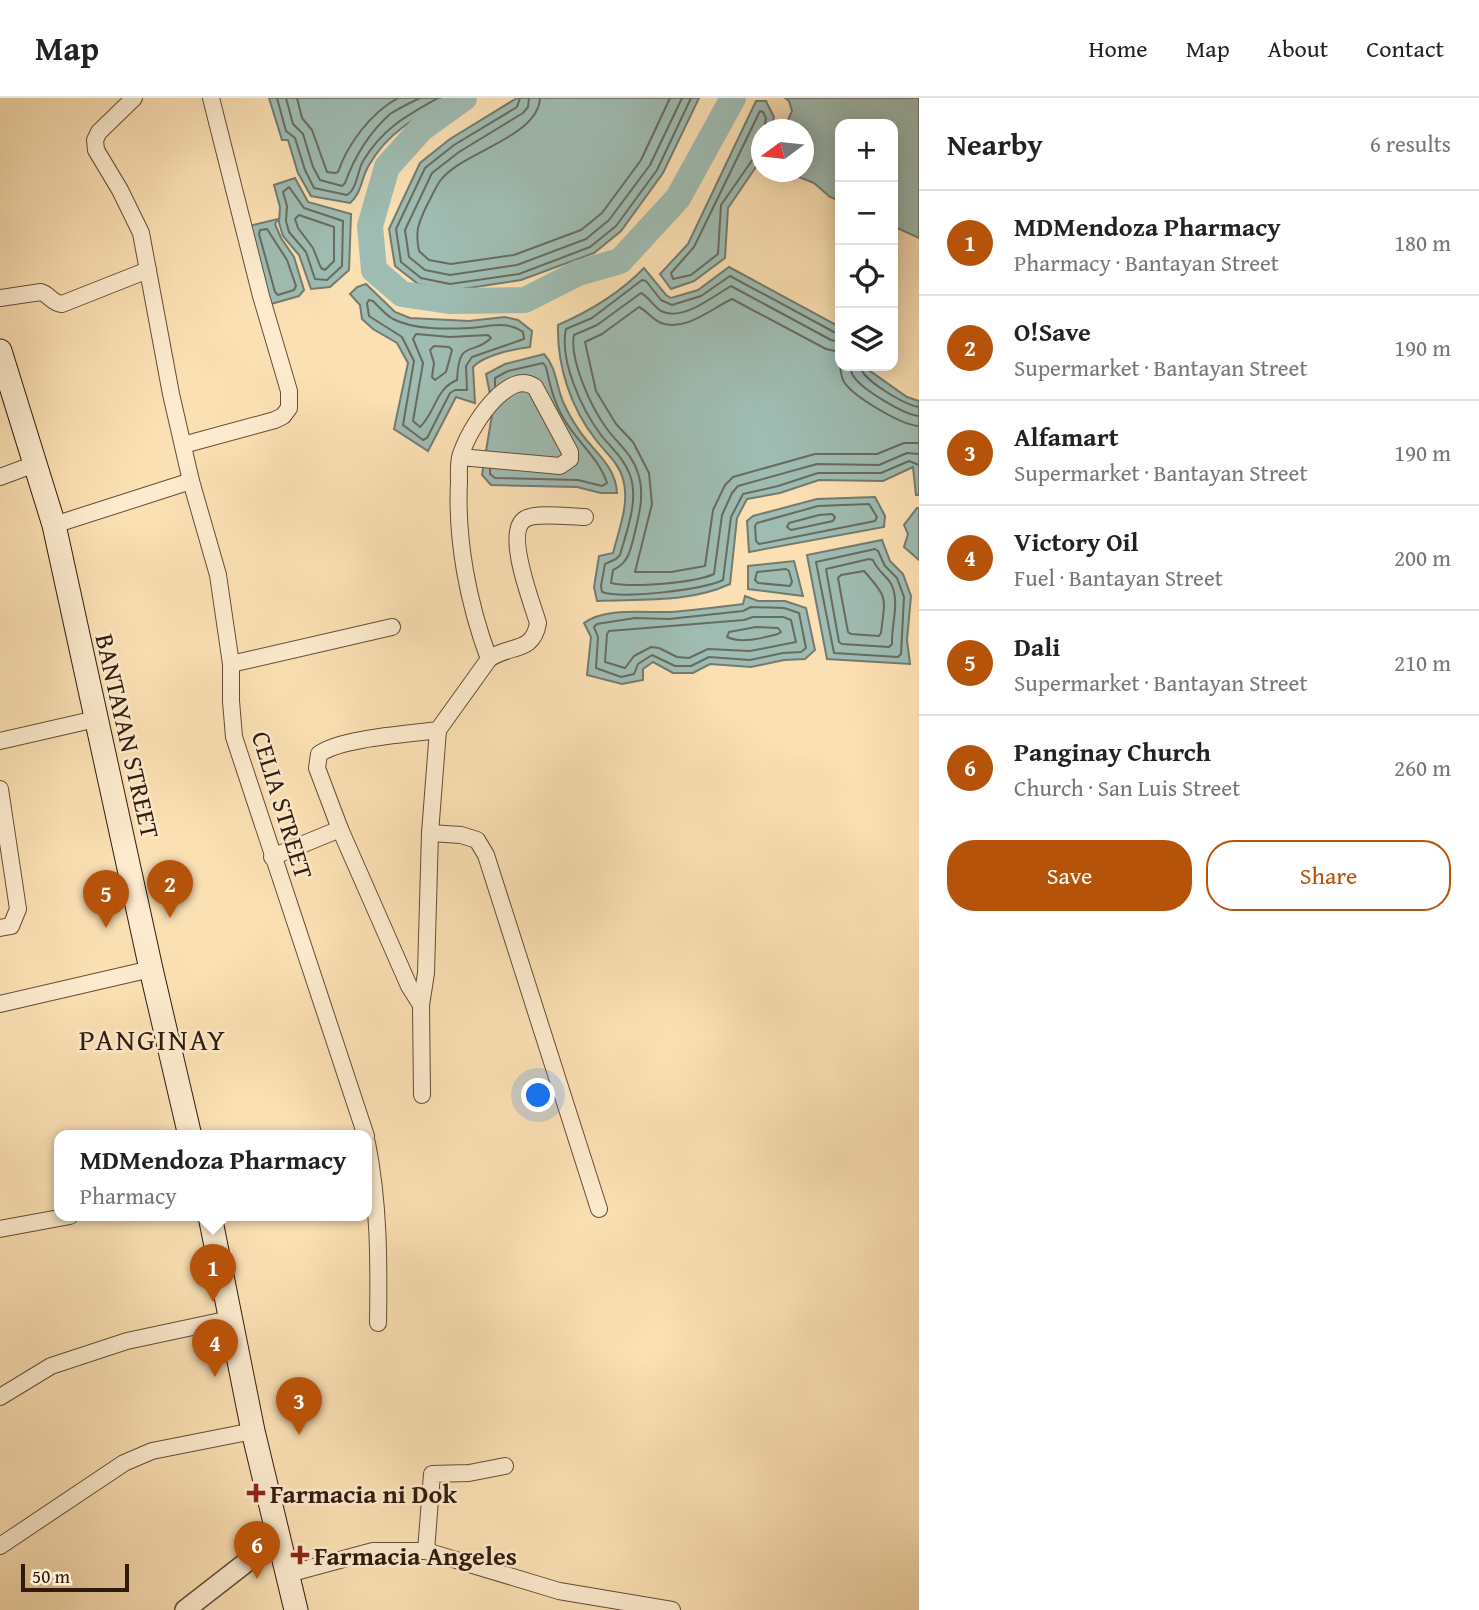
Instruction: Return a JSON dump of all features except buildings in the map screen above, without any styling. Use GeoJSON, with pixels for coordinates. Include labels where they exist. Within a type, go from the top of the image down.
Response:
{"type":"FeatureCollection","features":[{"type":"Feature","properties":{"kind":"main road","name":"BANTAYAN STREET"},"geometry":{"type":"LineString","coordinates":[[0,351],[54,525],[189,1130]]}},
{"type":"Feature","properties":{"kind":"main road"},"geometry":{"type":"LineString","coordinates":[[211,1221],[253,1431],[296,1610]]}},
{"type":"Feature","properties":{"kind":"street","name":"CELIA STREET"},"geometry":{"type":"LineString","coordinates":[[134,98],[99,132],[95,140],[96,150],[141,233],[191,481],[218,575],[231,664],[230,701],[234,737],[364,1130]]}},
{"type":"Feature","properties":{"kind":"street"},"geometry":{"type":"LineString","coordinates":[[183,445],[275,420],[283,416],[289,408],[289,391],[261,296],[211,98]]}},
{"type":"Feature","properties":{"kind":"street"},"geometry":{"type":"LineString","coordinates":[[0,298],[41,292],[54,303],[62,304],[148,270]]}},
{"type":"Feature","properties":{"kind":"street"},"geometry":{"type":"LineString","coordinates":[[460,457],[560,466],[570,459],[570,452],[536,387],[520,382],[510,386],[495,399],[470,435],[460,457],[458,500],[463,556],[479,632],[489,659]]}},
{"type":"Feature","properties":{"kind":"street"},"geometry":{"type":"LineString","coordinates":[[0,477],[35,464]]}},
{"type":"Feature","properties":{"kind":"street"},"geometry":{"type":"LineString","coordinates":[[54,525],[191,481]]}},
{"type":"Feature","properties":{"kind":"street"},"geometry":{"type":"LineString","coordinates":[[422,1095],[421,1005],[426,973],[430,833],[438,730],[489,659],[532,641],[536,634],[538,623],[517,550],[520,524],[526,518],[535,516],[585,517]]}},
{"type":"Feature","properties":{"kind":"street"},"geometry":{"type":"LineString","coordinates":[[231,664],[392,627]]}},
{"type":"Feature","properties":{"kind":"street"},"geometry":{"type":"LineString","coordinates":[[0,741],[96,719]]}},
{"type":"Feature","properties":{"kind":"street"},"geometry":{"type":"LineString","coordinates":[[421,1005],[409,986],[340,829],[317,768],[319,754],[327,748],[438,730]]}},
{"type":"Feature","properties":{"kind":"street"},"geometry":{"type":"LineString","coordinates":[[0,789],[18,909],[11,926],[0,928]]}},
{"type":"Feature","properties":{"kind":"street"},"geometry":{"type":"LineString","coordinates":[[272,857],[340,829]]}},
{"type":"Feature","properties":{"kind":"street"},"geometry":{"type":"LineString","coordinates":[[430,833],[461,835],[477,840],[486,855],[599,1209]]}},
{"type":"Feature","properties":{"kind":"street"},"geometry":{"type":"LineString","coordinates":[[0,1004],[151,969]]}},
{"type":"Feature","properties":{"kind":"street"},"geometry":{"type":"LineString","coordinates":[[372,1167],[380,1244],[378,1323]]}},
{"type":"Feature","properties":{"kind":"street"},"geometry":{"type":"LineString","coordinates":[[0,1230],[54,1219]]}},
{"type":"Feature","properties":{"kind":"street"},"geometry":{"type":"LineString","coordinates":[[0,1397],[51,1366],[127,1341],[230,1319]]}},
{"type":"Feature","properties":{"kind":"street"},"geometry":{"type":"LineString","coordinates":[[0,1546],[124,1463],[152,1451],[253,1431]]}},
{"type":"Feature","properties":{"kind":"street"},"geometry":{"type":"LineString","coordinates":[[426,1551],[432,1474],[469,1473],[505,1466]]}},
{"type":"Feature","properties":{"kind":"street"},"geometry":{"type":"LineString","coordinates":[[186,1610],[280,1538]]}},
{"type":"Feature","properties":{"kind":"street"},"geometry":{"type":"LineString","coordinates":[[288,1574],[373,1551],[426,1551],[559,1591],[672,1610]]}},
{"type":"Feature","properties":{"kind":"water"},"geometry":{"type":"Polygon","coordinates":[[[269,98],[452,98],[406,125],[386,142],[366,170],[357,195],[350,203],[311,196],[298,173],[288,140],[282,140],[269,98]]]}},
{"type":"Feature","properties":{"kind":"water"},"geometry":{"type":"Polygon","coordinates":[[[517,98],[699,98],[663,173],[621,231],[594,253],[521,280],[449,291],[418,284],[395,266],[389,229],[420,163],[450,139],[517,98]]]}},
{"type":"Feature","properties":{"kind":"water"},"geometry":{"type":"Polygon","coordinates":[[[785,98],[919,98],[919,238],[898,228],[898,119],[835,119],[835,199],[812,182],[814,182],[814,119],[788,119],[792,111],[785,98]]]}},
{"type":"Feature","properties":{"kind":"water"},"geometry":{"type":"Polygon","coordinates":[[[756,101],[766,101],[774,117],[751,119],[751,174],[728,208],[725,258],[694,281],[671,289],[660,274],[688,244],[756,101]]]}},
{"type":"Feature","properties":{"kind":"water"},"geometry":{"type":"Polygon","coordinates":[[[295,178],[308,202],[351,214],[349,270],[330,287],[311,289],[299,255],[283,236],[274,185],[295,178]]]}},
{"type":"Feature","properties":{"kind":"water"},"geometry":{"type":"Polygon","coordinates":[[[278,219],[275,224],[294,257],[304,290],[299,296],[271,304],[249,226],[278,219]]]}},
{"type":"Feature","properties":{"kind":"water"},"geometry":{"type":"Polygon","coordinates":[[[729,267],[835,324],[835,371],[870,371],[907,397],[919,401],[919,495],[916,495],[913,467],[883,481],[819,480],[780,493],[747,499],[737,518],[730,584],[682,597],[597,601],[594,587],[599,556],[613,553],[623,516],[625,488],[618,468],[587,427],[572,400],[560,355],[558,325],[604,301],[644,268],[671,298],[698,290],[729,267]]]}},
{"type":"Feature","properties":{"kind":"water"},"geometry":{"type":"Polygon","coordinates":[[[366,284],[395,312],[410,318],[469,321],[505,317],[518,320],[532,331],[530,347],[492,356],[473,367],[475,403],[456,397],[428,451],[394,429],[408,363],[397,343],[362,319],[360,305],[350,294],[357,287],[366,284]]]}},
{"type":"Feature","properties":{"kind":"water"},"geometry":{"type":"Polygon","coordinates":[[[544,354],[554,371],[561,398],[569,414],[611,471],[617,493],[601,493],[577,487],[491,485],[482,475],[493,409],[486,374],[505,364],[544,354]]]}},
{"type":"Feature","properties":{"kind":"water"},"geometry":{"type":"Polygon","coordinates":[[[875,497],[885,516],[884,527],[749,552],[747,521],[753,516],[817,499],[875,497]]]}},
{"type":"Feature","properties":{"kind":"water"},"geometry":{"type":"Polygon","coordinates":[[[917,508],[919,560],[904,547],[908,534],[904,525],[917,508]]]}},
{"type":"Feature","properties":{"kind":"water"},"geometry":{"type":"Polygon","coordinates":[[[882,540],[890,561],[903,574],[911,596],[907,640],[910,664],[827,659],[807,555],[882,540]]]}},
{"type":"Feature","properties":{"kind":"water"},"geometry":{"type":"Polygon","coordinates":[[[794,561],[803,596],[748,589],[748,566],[794,561]]]}},
{"type":"Feature","properties":{"kind":"water"},"geometry":{"type":"Polygon","coordinates":[[[745,596],[758,601],[785,601],[806,608],[815,650],[805,659],[751,667],[710,664],[693,673],[673,673],[653,662],[643,669],[643,680],[622,684],[587,675],[591,637],[584,623],[593,618],[614,613],[671,612],[743,604],[745,596]]]}},
{"type":"Feature","properties":{"kind":"waterway"},"geometry":{"type":"LineString","coordinates":[[464,98],[421,129],[387,167],[370,226],[374,270],[402,294],[449,301],[525,300],[578,273],[620,261],[678,198],[733,98]]}},
{"type":"Feature","properties":{"kind":"place","name":"O!Save"},"geometry":{"type":"Point","coordinates":[170,918]}},
{"type":"Feature","properties":{"kind":"place","name":"Dali"},"geometry":{"type":"Point","coordinates":[106,928]}},
{"type":"Feature","properties":{"kind":"place","name":"MDMendoza Pharmacy"},"geometry":{"type":"Point","coordinates":[213,1302]}},
{"type":"Feature","properties":{"kind":"place","name":"Victory Oil"},"geometry":{"type":"Point","coordinates":[215,1377]}},
{"type":"Feature","properties":{"kind":"place","name":"Alfamart"},"geometry":{"type":"Point","coordinates":[299,1435]}},
{"type":"Feature","properties":{"kind":"place","name":"Farmacia ni Dok"},"geometry":{"type":"Point","coordinates":[256,1493]}},
{"type":"Feature","properties":{"kind":"place","name":"Farmacia Angeles"},"geometry":{"type":"Point","coordinates":[300,1555]}},
{"type":"Feature","properties":{"kind":"place","name":"Panginay Church"},"geometry":{"type":"Point","coordinates":[257,1579]}},
{"type":"Feature","properties":{"kind":"district","name":"PANGINAY"},"geometry":{"type":"Point","coordinates":[153,1039]}}]}
